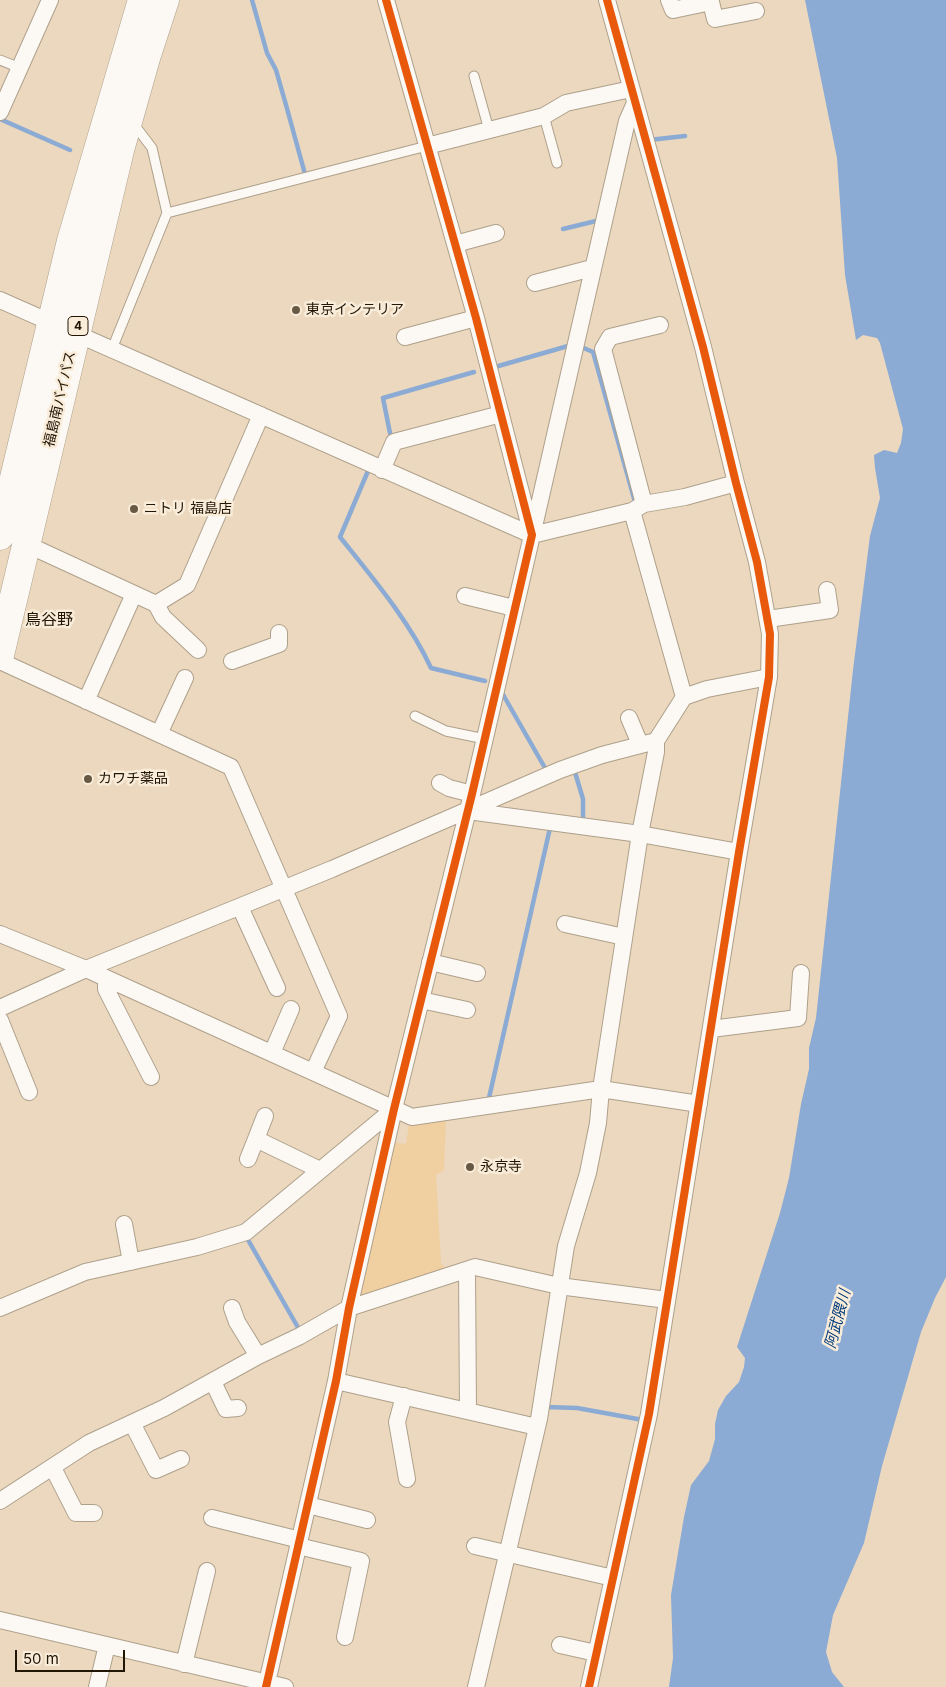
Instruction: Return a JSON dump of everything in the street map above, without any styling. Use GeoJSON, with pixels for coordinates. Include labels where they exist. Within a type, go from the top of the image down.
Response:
{"type":"FeatureCollection","features":[{"type":"Feature","properties":{"kind":"highway","name":"福島南バイパス"},"geometry":{"type":"LineString","coordinates":[[2,520],[70,241],[142,0]]}},
{"type":"Feature","properties":{"kind":"highway","name":"福島南バイパス"},"geometry":{"type":"LineString","coordinates":[[0,655],[128,117],[165,0]]}},
{"type":"Feature","properties":{"kind":"street"},"geometry":{"type":"LineString","coordinates":[[0,112],[50,0]]}},
{"type":"Feature","properties":{"kind":"street"},"geometry":{"type":"LineString","coordinates":[[386,0],[476,318],[532,535]]}},
{"type":"Feature","properties":{"kind":"street"},"geometry":{"type":"LineString","coordinates":[[588,1687],[649,1414],[769,677],[770,634],[757,562],[703,346],[606,0]]}},
{"type":"Feature","properties":{"kind":"street"},"geometry":{"type":"LineString","coordinates":[[669,0],[673,10],[711,2],[715,19],[756,11]]}},
{"type":"Feature","properties":{"kind":"street"},"geometry":{"type":"LineString","coordinates":[[427,146],[544,116],[566,103],[633,96]]}},
{"type":"Feature","properties":{"kind":"street"},"geometry":{"type":"LineString","coordinates":[[266,1685],[336,1381],[349,1308],[394,1109],[485,739],[633,96]]}},
{"type":"Feature","properties":{"kind":"street"},"geometry":{"type":"LineString","coordinates":[[455,244],[496,233]]}},
{"type":"Feature","properties":{"kind":"street"},"geometry":{"type":"LineString","coordinates":[[535,283],[592,268]]}},
{"type":"Feature","properties":{"kind":"street"},"geometry":{"type":"LineString","coordinates":[[0,300],[532,535],[736,483]]}},
{"type":"Feature","properties":{"kind":"street"},"geometry":{"type":"LineString","coordinates":[[405,337],[476,318]]}},
{"type":"Feature","properties":{"kind":"street"},"geometry":{"type":"LineString","coordinates":[[660,325],[610,337],[603,349],[638,508],[684,697]]}},
{"type":"Feature","properties":{"kind":"street"},"geometry":{"type":"LineString","coordinates":[[382,470],[394,442],[501,414]]}},
{"type":"Feature","properties":{"kind":"street"},"geometry":{"type":"LineString","coordinates":[[156,604],[187,585],[261,415]]}},
{"type":"Feature","properties":{"kind":"street"},"geometry":{"type":"LineString","coordinates":[[26,544],[156,604],[163,617],[198,650]]}},
{"type":"Feature","properties":{"kind":"street"},"geometry":{"type":"LineString","coordinates":[[768,619],[830,610],[827,590]]}},
{"type":"Feature","properties":{"kind":"street"},"geometry":{"type":"LineString","coordinates":[[86,701],[134,594]]}},
{"type":"Feature","properties":{"kind":"street"},"geometry":{"type":"LineString","coordinates":[[465,596],[514,608]]}},
{"type":"Feature","properties":{"kind":"street"},"geometry":{"type":"LineString","coordinates":[[232,660],[280,644],[279,633]]}},
{"type":"Feature","properties":{"kind":"street"},"geometry":{"type":"LineString","coordinates":[[0,661],[231,767],[339,1016],[313,1072]]}},
{"type":"Feature","properties":{"kind":"street"},"geometry":{"type":"LineString","coordinates":[[476,1687],[537,1427],[566,1246],[588,1173],[598,1123],[601,1090],[624,937],[640,834],[656,752],[656,740],[684,697],[706,689],[769,677]]}},
{"type":"Feature","properties":{"kind":"street"},"geometry":{"type":"LineString","coordinates":[[160,734],[185,678]]}},
{"type":"Feature","properties":{"kind":"street"},"geometry":{"type":"LineString","coordinates":[[629,718],[640,744]]}},
{"type":"Feature","properties":{"kind":"street"},"geometry":{"type":"LineString","coordinates":[[0,1008],[86,969],[285,889],[560,770],[656,740]]}},
{"type":"Feature","properties":{"kind":"street"},"geometry":{"type":"LineString","coordinates":[[440,783],[449,788],[472,794]]}},
{"type":"Feature","properties":{"kind":"street"},"geometry":{"type":"LineString","coordinates":[[468,811],[640,834],[739,852]]}},
{"type":"Feature","properties":{"kind":"street"},"geometry":{"type":"LineString","coordinates":[[240,907],[276,988]]}},
{"type":"Feature","properties":{"kind":"street"},"geometry":{"type":"LineString","coordinates":[[565,924],[624,937]]}},
{"type":"Feature","properties":{"kind":"street"},"geometry":{"type":"LineString","coordinates":[[0,934],[86,969],[412,1117],[601,1090],[699,1104]]}},
{"type":"Feature","properties":{"kind":"street"},"geometry":{"type":"LineString","coordinates":[[430,962],[477,972]]}},
{"type":"Feature","properties":{"kind":"street"},"geometry":{"type":"LineString","coordinates":[[711,1029],[798,1018],[801,973]]}},
{"type":"Feature","properties":{"kind":"street"},"geometry":{"type":"LineString","coordinates":[[106,978],[106,989],[151,1076]]}},
{"type":"Feature","properties":{"kind":"street"},"geometry":{"type":"LineString","coordinates":[[421,1000],[467,1010]]}},
{"type":"Feature","properties":{"kind":"street"},"geometry":{"type":"LineString","coordinates":[[272,1054],[292,1009]]}},
{"type":"Feature","properties":{"kind":"street"},"geometry":{"type":"LineString","coordinates":[[0,1020],[29,1092]]}},
{"type":"Feature","properties":{"kind":"street"},"geometry":{"type":"LineString","coordinates":[[0,1308],[86,1272],[197,1247],[246,1232],[394,1109]]}},
{"type":"Feature","properties":{"kind":"street"},"geometry":{"type":"LineString","coordinates":[[248,1159],[265,1116]]}},
{"type":"Feature","properties":{"kind":"street"},"geometry":{"type":"LineString","coordinates":[[256,1139],[320,1170]]}},
{"type":"Feature","properties":{"kind":"street"},"geometry":{"type":"LineString","coordinates":[[124,1224],[131,1262]]}},
{"type":"Feature","properties":{"kind":"street"},"geometry":{"type":"LineString","coordinates":[[0,1501],[9,1493],[52,1468],[89,1443],[213,1382],[349,1308],[475,1267],[560,1286],[667,1300]]}},
{"type":"Feature","properties":{"kind":"street"},"geometry":{"type":"LineString","coordinates":[[468,1270],[468,1411]]}},
{"type":"Feature","properties":{"kind":"street"},"geometry":{"type":"LineString","coordinates":[[232,1308],[236,1322],[258,1356]]}},
{"type":"Feature","properties":{"kind":"street"},"geometry":{"type":"LineString","coordinates":[[336,1381],[537,1427]]}},
{"type":"Feature","properties":{"kind":"street"},"geometry":{"type":"LineString","coordinates":[[213,1382],[226,1409],[238,1408]]}},
{"type":"Feature","properties":{"kind":"street"},"geometry":{"type":"LineString","coordinates":[[404,1396],[397,1422],[407,1478]]}},
{"type":"Feature","properties":{"kind":"street"},"geometry":{"type":"LineString","coordinates":[[132,1423],[156,1470],[181,1459]]}},
{"type":"Feature","properties":{"kind":"street"},"geometry":{"type":"LineString","coordinates":[[52,1468],[76,1513],[94,1513]]}},
{"type":"Feature","properties":{"kind":"street"},"geometry":{"type":"LineString","coordinates":[[308,1505],[367,1520]]}},
{"type":"Feature","properties":{"kind":"street"},"geometry":{"type":"LineString","coordinates":[[212,1518],[361,1561],[345,1637]]}},
{"type":"Feature","properties":{"kind":"street"},"geometry":{"type":"LineString","coordinates":[[475,1546],[613,1578]]}},
{"type":"Feature","properties":{"kind":"street"},"geometry":{"type":"LineString","coordinates":[[184,1664],[207,1572]]}},
{"type":"Feature","properties":{"kind":"street"},"geometry":{"type":"LineString","coordinates":[[0,1620],[266,1685],[285,1687]]}},
{"type":"Feature","properties":{"kind":"street"},"geometry":{"type":"LineString","coordinates":[[97,1687],[107,1645]]}},
{"type":"Feature","properties":{"kind":"street"},"geometry":{"type":"LineString","coordinates":[[560,1645],[596,1653]]}},
{"type":"Feature","properties":{"kind":"lane"},"geometry":{"type":"LineString","coordinates":[[0,60],[20,68]]}},
{"type":"Feature","properties":{"kind":"lane"},"geometry":{"type":"LineString","coordinates":[[474,76],[489,130]]}},
{"type":"Feature","properties":{"kind":"lane"},"geometry":{"type":"LineString","coordinates":[[544,116],[557,164]]}},
{"type":"Feature","properties":{"kind":"lane"},"geometry":{"type":"LineString","coordinates":[[112,349],[167,213],[152,148],[128,117]]}},
{"type":"Feature","properties":{"kind":"lane"},"geometry":{"type":"LineString","coordinates":[[167,213],[427,146]]}},
{"type":"Feature","properties":{"kind":"lane"},"geometry":{"type":"LineString","coordinates":[[415,716],[446,731],[485,739]]}},
{"type":"Feature","properties":{"kind":"shaded area"},"geometry":{"type":"Polygon","coordinates":[[[446,1120],[444,1170],[436,1175],[441,1263],[448,1272],[362,1300],[357,1296],[391,1142],[406,1144],[409,1125],[446,1120]]]}},
{"type":"Feature","properties":{"kind":"water","name":"阿武隈川"},"geometry":{"type":"Polygon","coordinates":[[[805,0],[946,0],[946,1277],[921,1332],[882,1466],[864,1543],[833,1615],[826,1652],[832,1672],[844,1687],[669,1687],[673,1658],[671,1595],[691,1485],[709,1461],[715,1439],[715,1424],[718,1410],[726,1396],[739,1382],[744,1367],[745,1358],[737,1347],[780,1213],[789,1178],[801,1104],[809,1069],[809,1048],[816,1018],[853,670],[870,536],[880,498],[874,455],[884,450],[897,453],[903,429],[880,343],[877,338],[863,335],[856,340],[845,275],[837,158],[805,0]]]}},
{"type":"Feature","properties":{"kind":"waterway"},"geometry":{"type":"LineString","coordinates":[[252,0],[267,53],[276,70],[305,174]]}},
{"type":"Feature","properties":{"kind":"waterway"},"geometry":{"type":"LineString","coordinates":[[0,119],[70,150]]}},
{"type":"Feature","properties":{"kind":"waterway"},"geometry":{"type":"LineString","coordinates":[[649,140],[685,136]]}},
{"type":"Feature","properties":{"kind":"waterway"},"geometry":{"type":"LineString","coordinates":[[563,229],[600,220]]}},
{"type":"Feature","properties":{"kind":"waterway"},"geometry":{"type":"LineString","coordinates":[[495,367],[568,346]]}},
{"type":"Feature","properties":{"kind":"waterway"},"geometry":{"type":"LineString","coordinates":[[579,346],[593,352],[635,502]]}},
{"type":"Feature","properties":{"kind":"waterway"},"geometry":{"type":"LineString","coordinates":[[390,433],[383,398],[474,372]]}},
{"type":"Feature","properties":{"kind":"waterway"},"geometry":{"type":"LineString","coordinates":[[368,471],[340,537],[401,617],[431,668],[485,681]]}},
{"type":"Feature","properties":{"kind":"waterway"},"geometry":{"type":"LineString","coordinates":[[501,691],[545,768]]}},
{"type":"Feature","properties":{"kind":"waterway"},"geometry":{"type":"LineString","coordinates":[[574,769],[583,799],[583,822]]}},
{"type":"Feature","properties":{"kind":"waterway"},"geometry":{"type":"LineString","coordinates":[[489,1098],[550,828]]}},
{"type":"Feature","properties":{"kind":"waterway"},"geometry":{"type":"LineString","coordinates":[[247,1238],[300,1331]]}},
{"type":"Feature","properties":{"kind":"waterway"},"geometry":{"type":"LineString","coordinates":[[546,1405],[546,1407],[577,1408],[643,1420]]}},
{"type":"Feature","properties":{"kind":"cycle path"},"geometry":{"type":"LineString","coordinates":[[266,1687],[336,1381],[349,1308],[394,1109],[472,794],[532,535],[476,318],[386,0]]}},
{"type":"Feature","properties":{"kind":"cycle path"},"geometry":{"type":"LineString","coordinates":[[589,1687],[649,1414],[769,677],[770,634],[757,562],[703,347],[607,0]]}},
{"type":"Feature","properties":{"kind":"place","name":"東京インテリア"},"geometry":{"type":"Point","coordinates":[296,310]}},
{"type":"Feature","properties":{"kind":"place","name":"ニトリ 福島店"},"geometry":{"type":"Point","coordinates":[134,509]}},
{"type":"Feature","properties":{"kind":"place","name":"カワチ薬品"},"geometry":{"type":"Point","coordinates":[88,779]}},
{"type":"Feature","properties":{"kind":"place","name":"永京寺"},"geometry":{"type":"Point","coordinates":[470,1167]}},
{"type":"Feature","properties":{"kind":"district","name":"鳥谷野"},"geometry":{"type":"Point","coordinates":[49,620]}}]}
